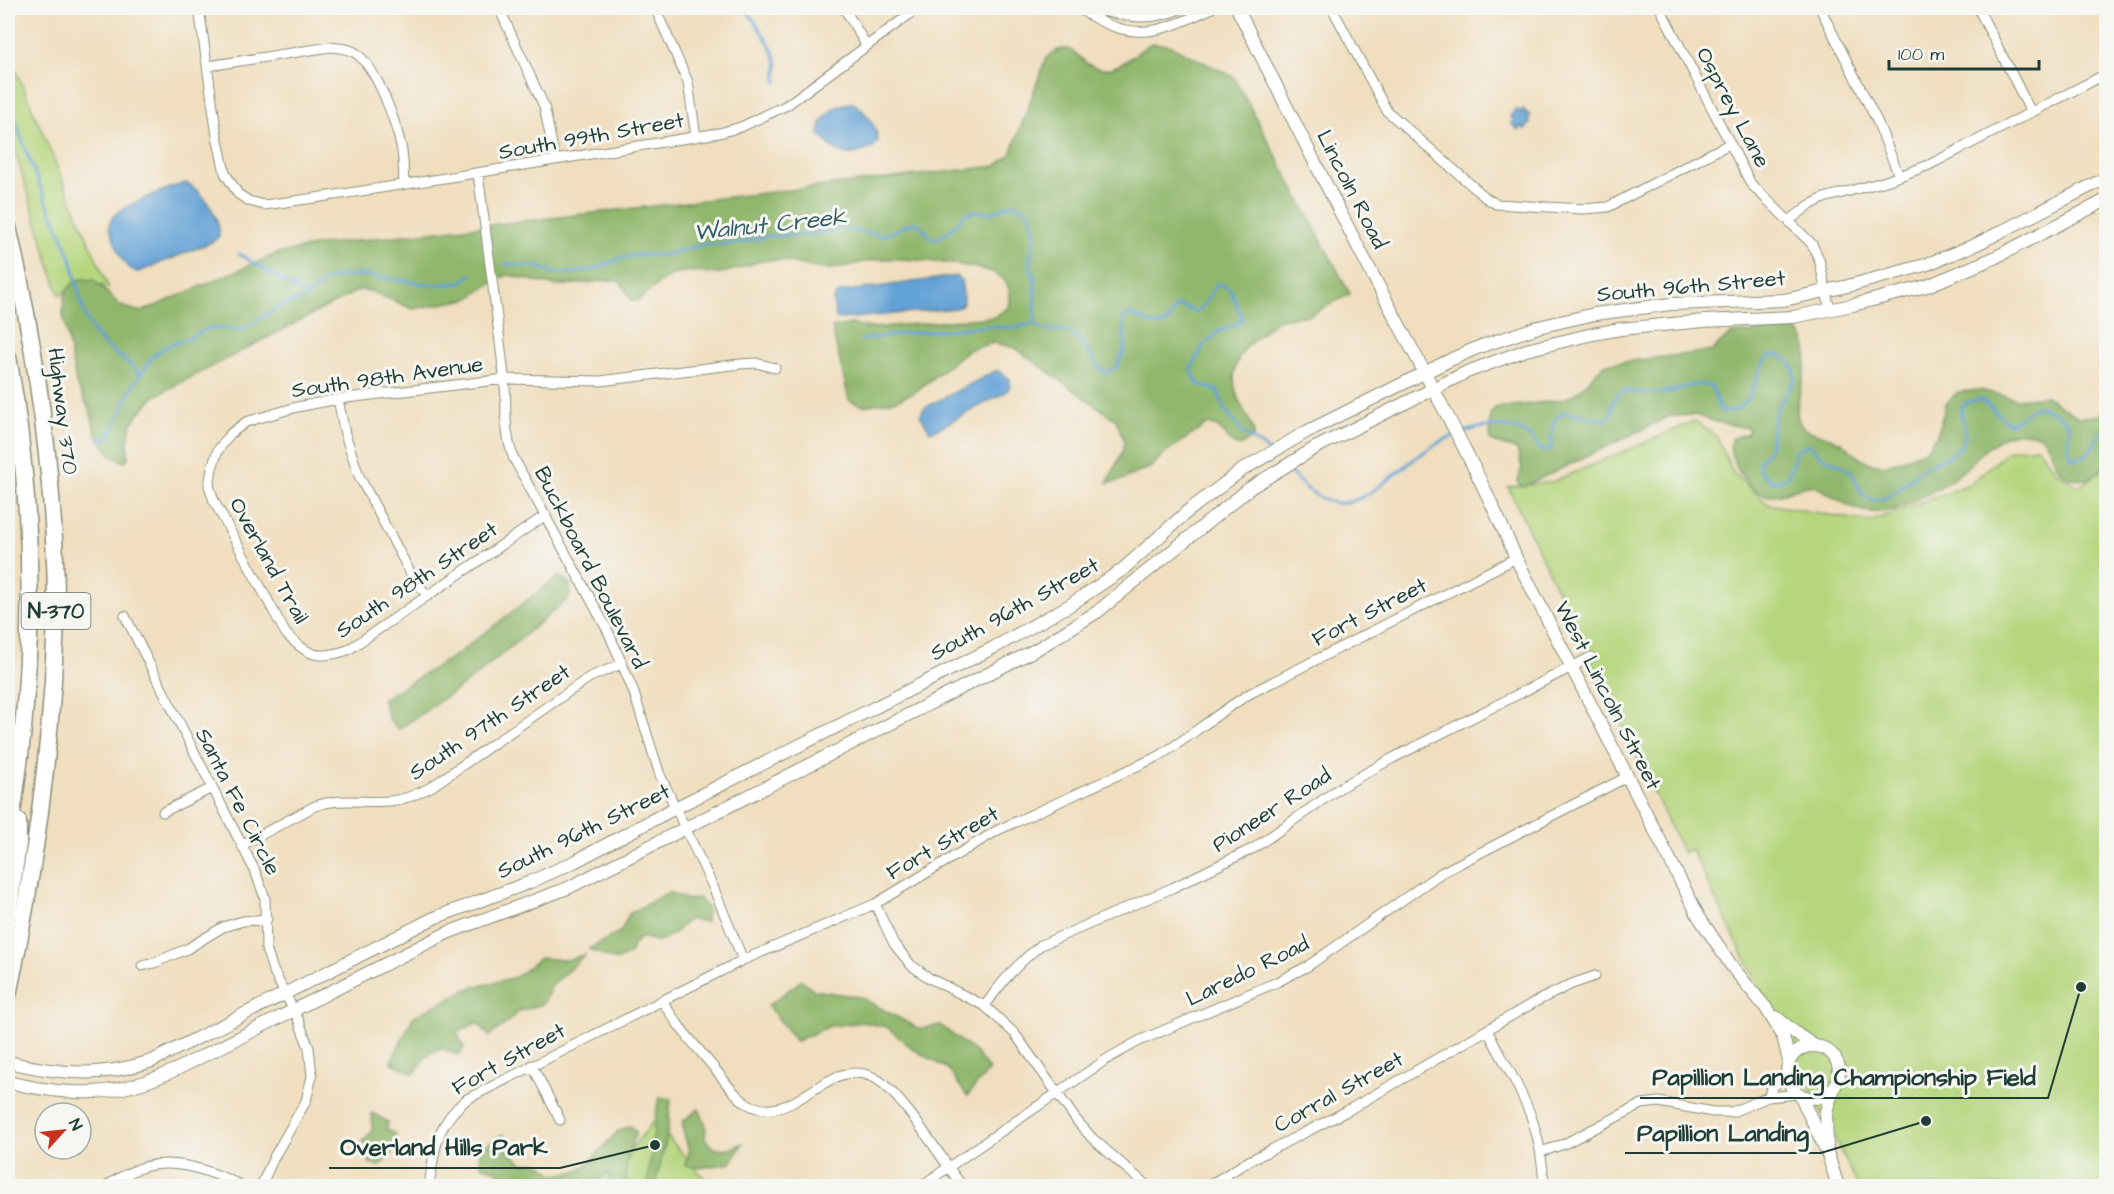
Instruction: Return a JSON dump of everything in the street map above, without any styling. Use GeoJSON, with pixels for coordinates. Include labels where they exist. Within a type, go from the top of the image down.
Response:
{"type":"FeatureCollection","features":[{"type":"Feature","properties":{"kind":"highway","name":"Highway 370"},"geometry":{"type":"LineString","coordinates":[[8,227],[34,350],[47,437],[56,597],[51,706],[44,782],[23,922],[8,995]]}},
{"type":"Feature","properties":{"kind":"highway","name":"N-370"},"geometry":{"type":"LineString","coordinates":[[8,357],[26,498],[29,594],[26,686],[18,782],[8,838]]}},
{"type":"Feature","properties":{"kind":"highway"},"geometry":{"type":"LineString","coordinates":[[8,913],[18,843],[18,782]]}},
{"type":"Feature","properties":{"kind":"main road","name":"Lincoln Road"},"geometry":{"type":"LineString","coordinates":[[1237,8],[1433,389]]}},
{"type":"Feature","properties":{"kind":"main road","name":"South 96th Street"},"geometry":{"type":"LineString","coordinates":[[8,1062],[70,1074],[126,1069],[173,1051],[434,918],[528,883],[574,862],[675,808],[993,648],[1070,605],[1122,570],[1188,511],[1242,470],[1306,432],[1470,351],[1506,338],[1584,316],[1671,303],[1784,300],[1925,265],[1977,244],[2106,178]]}},
{"type":"Feature","properties":{"kind":"main road","name":"South 96th Street"},"geometry":{"type":"LineString","coordinates":[[8,1082],[74,1093],[100,1092],[138,1086],[177,1070],[438,937],[568,888],[1037,649],[1097,612],[1250,488],[1315,448],[1467,372],[1503,358],[1593,334],[1620,329],[1704,321],[1793,317],[1927,286],[1994,258],[2106,200]]}},
{"type":"Feature","properties":{"kind":"main road","name":"West Lincoln Street"},"geometry":{"type":"LineString","coordinates":[[1433,389],[1503,527],[1516,558],[1699,917],[1733,968],[1766,1008],[1783,1036],[1788,1067]]}},
{"type":"Feature","properties":{"kind":"main road","name":"West Lincoln Street"},"geometry":{"type":"LineString","coordinates":[[1766,1008],[1815,1046]]}},
{"type":"Feature","properties":{"kind":"main road"},"geometry":{"type":"LineString","coordinates":[[1827,1152],[1826,1111],[1839,1070],[1835,1058],[1826,1050],[1815,1046],[1802,1048],[1792,1055],[1788,1067],[1790,1085],[1799,1094],[1827,1152],[1838,1186]]}},
{"type":"Feature","properties":{"kind":"main road"},"geometry":{"type":"LineString","coordinates":[[1799,1094],[1818,1098],[1834,1088]]}},
{"type":"Feature","properties":{"kind":"street"},"geometry":{"type":"LineString","coordinates":[[199,8],[208,66],[330,47],[343,48],[356,53],[371,71],[393,120],[402,147],[404,184]]}},
{"type":"Feature","properties":{"kind":"street"},"geometry":{"type":"LineString","coordinates":[[499,8],[544,106],[555,159]]}},
{"type":"Feature","properties":{"kind":"street"},"geometry":{"type":"LineString","coordinates":[[655,8],[688,82],[696,137]]}},
{"type":"Feature","properties":{"kind":"street"},"geometry":{"type":"LineString","coordinates":[[844,8],[866,45]]}},
{"type":"Feature","properties":{"kind":"street","name":"South 99th Street"},"geometry":{"type":"LineString","coordinates":[[208,66],[217,136],[225,173],[238,194],[249,201],[264,205],[478,174],[741,128],[787,105],[918,8]]}},
{"type":"Feature","properties":{"kind":"street"},"geometry":{"type":"LineString","coordinates":[[1078,8],[1105,24],[1123,30],[1143,32],[1170,27],[1212,8]]}},
{"type":"Feature","properties":{"kind":"street"},"geometry":{"type":"LineString","coordinates":[[1088,8],[1140,18],[1158,17],[1182,8]]}},
{"type":"Feature","properties":{"kind":"street"},"geometry":{"type":"LineString","coordinates":[[1332,8],[1387,111],[1486,198],[1496,204],[1583,209],[1608,207],[1730,144]]}},
{"type":"Feature","properties":{"kind":"street","name":"Osprey Lane"},"geometry":{"type":"LineString","coordinates":[[1660,8],[1751,184],[1812,244],[1819,259],[1830,310]]}},
{"type":"Feature","properties":{"kind":"street"},"geometry":{"type":"LineString","coordinates":[[1820,8],[1878,123],[1899,176]]}},
{"type":"Feature","properties":{"kind":"street"},"geometry":{"type":"LineString","coordinates":[[1978,8],[2031,112]]}},
{"type":"Feature","properties":{"kind":"street"},"geometry":{"type":"LineString","coordinates":[[1789,221],[1820,200],[1899,176],[1953,153],[2106,74]]}},
{"type":"Feature","properties":{"kind":"street","name":"Buckboard Boulevard"},"geometry":{"type":"LineString","coordinates":[[478,174],[505,379],[504,422],[507,441],[513,457],[608,631],[645,722],[660,775],[744,960]]}},
{"type":"Feature","properties":{"kind":"street","name":"South 98th Avenue"},"geometry":{"type":"LineString","coordinates":[[209,486],[218,450],[230,434],[246,422],[297,406],[505,379],[600,381],[740,364],[756,363],[775,368]]}},
{"type":"Feature","properties":{"kind":"street"},"geometry":{"type":"LineString","coordinates":[[338,399],[345,434],[359,476],[410,572],[427,596]]}},
{"type":"Feature","properties":{"kind":"street","name":"Overland Trail"},"geometry":{"type":"LineString","coordinates":[[209,486],[214,501],[286,634],[303,650]]}},
{"type":"Feature","properties":{"kind":"street","name":"South 98th Street"},"geometry":{"type":"LineString","coordinates":[[303,650],[327,657],[348,650],[546,515]]}},
{"type":"Feature","properties":{"kind":"street","name":"Fort Street"},"geometry":{"type":"LineString","coordinates":[[429,1186],[439,1135],[445,1121],[454,1109],[467,1099],[744,960],[875,904],[998,830],[1159,756],[1225,708],[1251,693],[1516,558]]}},
{"type":"Feature","properties":{"kind":"street","name":"Santa Fe Circle"},"geometry":{"type":"LineString","coordinates":[[125,616],[255,871],[265,898],[266,949],[273,970],[309,1048],[312,1076],[306,1101],[274,1157],[261,1186]]}},
{"type":"Feature","properties":{"kind":"street","name":"Pioneer Road"},"geometry":{"type":"LineString","coordinates":[[985,1006],[1006,977],[1024,958],[1041,945],[1172,888],[1254,848],[1341,787],[1591,657]]}},
{"type":"Feature","properties":{"kind":"street","name":"South 97th Street"},"geometry":{"type":"LineString","coordinates":[[242,845],[325,802],[335,800],[390,801],[420,793],[590,677],[622,664]]}},
{"type":"Feature","properties":{"kind":"street","name":"Laredo Road"},"geometry":{"type":"LineString","coordinates":[[921,1186],[1107,1059],[1139,1041],[1308,966],[1441,873],[1627,777]]}},
{"type":"Feature","properties":{"kind":"street"},"geometry":{"type":"LineString","coordinates":[[163,812],[212,788]]}},
{"type":"Feature","properties":{"kind":"street"},"geometry":{"type":"LineString","coordinates":[[875,904],[894,944],[910,965],[929,978],[985,1006],[1016,1034],[1077,1121],[1092,1138],[1147,1186]]}},
{"type":"Feature","properties":{"kind":"street"},"geometry":{"type":"LineString","coordinates":[[142,966],[187,949],[223,927],[243,921],[267,919]]}},
{"type":"Feature","properties":{"kind":"street","name":"Corral Street"},"geometry":{"type":"LineString","coordinates":[[1208,1186],[1249,1161],[1345,1112],[1535,1002],[1572,984],[1595,976]]}},
{"type":"Feature","properties":{"kind":"street"},"geometry":{"type":"LineString","coordinates":[[662,1000],[672,1018],[734,1091],[746,1103],[759,1108],[772,1109],[788,1104],[830,1079],[845,1074],[857,1073],[872,1076],[885,1084],[962,1186]]}},
{"type":"Feature","properties":{"kind":"street"},"geometry":{"type":"LineString","coordinates":[[1487,1030],[1523,1096],[1534,1123],[1541,1152],[1544,1186]]}},
{"type":"Feature","properties":{"kind":"street"},"geometry":{"type":"LineString","coordinates":[[532,1065],[560,1120]]}},
{"type":"Feature","properties":{"kind":"street"},"geometry":{"type":"LineString","coordinates":[[1768,1097],[1788,1067]]}},
{"type":"Feature","properties":{"kind":"street"},"geometry":{"type":"LineString","coordinates":[[1541,1152],[1564,1144],[1642,1104],[1659,1102],[1713,1112],[1732,1112],[1768,1097],[1799,1094]]}},
{"type":"Feature","properties":{"kind":"street"},"geometry":{"type":"LineString","coordinates":[[107,1186],[138,1168],[160,1164],[183,1165],[218,1174],[242,1186]]}},
{"type":"Feature","properties":{"kind":"green space"},"geometry":{"type":"Polygon","coordinates":[[[1152,43],[1169,45],[1234,77],[1350,294],[1310,315],[1275,321],[1248,345],[1234,373],[1240,402],[1254,432],[1253,437],[1240,446],[1235,445],[1220,429],[1208,424],[1165,453],[1151,467],[1119,481],[1107,483],[1123,451],[1124,440],[1116,420],[1015,348],[993,343],[968,350],[915,392],[894,401],[863,406],[849,400],[832,328],[851,324],[871,328],[994,317],[1009,307],[1009,289],[998,275],[959,265],[906,260],[881,259],[827,269],[770,260],[720,273],[683,272],[664,280],[637,301],[631,300],[621,282],[612,280],[557,286],[509,275],[499,278],[468,299],[413,309],[370,291],[359,290],[155,396],[132,423],[128,437],[128,458],[125,462],[113,457],[96,435],[91,413],[76,383],[63,314],[64,295],[74,282],[81,279],[94,280],[121,306],[141,312],[276,254],[319,245],[996,166],[1011,154],[1046,58],[1056,51],[1070,50],[1086,63],[1102,69],[1122,63],[1152,43]]]}},
{"type":"Feature","properties":{"kind":"green space"},"geometry":{"type":"Polygon","coordinates":[[[8,52],[109,288],[81,279],[59,295],[8,128],[8,52]]]}},
{"type":"Feature","properties":{"kind":"green space"},"geometry":{"type":"Polygon","coordinates":[[[1796,329],[1804,340],[1807,352],[1797,408],[1798,419],[1804,429],[1841,442],[1858,457],[1872,464],[1887,465],[1925,450],[1937,435],[1946,404],[1958,392],[1980,390],[2017,399],[2046,396],[2078,417],[2097,416],[2106,410],[2106,463],[2089,478],[2081,480],[2068,477],[2058,467],[2046,441],[2041,436],[2014,433],[1992,444],[1953,479],[1938,488],[1899,507],[1876,512],[1850,506],[1814,486],[1771,496],[1763,495],[1748,484],[1732,456],[1732,438],[1746,434],[1749,431],[1748,428],[1694,415],[1670,416],[1525,486],[1521,486],[1518,481],[1522,467],[1517,450],[1490,440],[1490,414],[1495,408],[1567,398],[1583,388],[1597,371],[1607,364],[1712,351],[1733,334],[1796,329]]]}},
{"type":"Feature","properties":{"kind":"green space"},"geometry":{"type":"Polygon","coordinates":[[[1695,421],[1717,437],[1733,473],[1768,504],[1869,522],[1970,484],[2009,450],[2037,447],[2057,472],[2079,487],[2106,468],[2106,1186],[1858,1186],[1808,1085],[1802,1080],[1800,1070],[1691,849],[1683,853],[1508,487],[1552,482],[1695,421]]]}},
{"type":"Feature","properties":{"kind":"green space"},"geometry":{"type":"Polygon","coordinates":[[[560,577],[569,583],[571,591],[569,598],[472,679],[399,729],[390,721],[382,699],[456,655],[560,577]]]}},
{"type":"Feature","properties":{"kind":"green space"},"geometry":{"type":"Polygon","coordinates":[[[668,892],[688,900],[698,898],[707,908],[706,922],[690,919],[659,942],[641,937],[633,945],[631,953],[616,961],[589,949],[621,931],[629,914],[668,892]]]}},
{"type":"Feature","properties":{"kind":"green space"},"geometry":{"type":"Polygon","coordinates":[[[586,954],[552,985],[543,1004],[519,1011],[489,1036],[477,1022],[457,1033],[464,1048],[459,1055],[441,1048],[428,1054],[414,1074],[391,1062],[413,1017],[467,989],[516,977],[540,958],[568,960],[586,954]]]}},
{"type":"Feature","properties":{"kind":"green space"},"geometry":{"type":"Polygon","coordinates":[[[802,980],[814,990],[860,997],[919,1029],[940,1025],[975,1052],[989,1070],[967,1096],[948,1069],[913,1049],[887,1027],[863,1022],[830,1026],[796,1041],[768,1006],[802,980]]]}},
{"type":"Feature","properties":{"kind":"green space"},"geometry":{"type":"Polygon","coordinates":[[[660,1097],[671,1099],[667,1136],[655,1186],[648,1186],[655,1118],[660,1097]]]}},
{"type":"Feature","properties":{"kind":"green space"},"geometry":{"type":"Polygon","coordinates":[[[699,1109],[706,1126],[705,1139],[716,1149],[731,1148],[743,1143],[731,1163],[700,1168],[686,1165],[689,1151],[683,1121],[699,1109]]]}},
{"type":"Feature","properties":{"kind":"green space"},"geometry":{"type":"Polygon","coordinates":[[[372,1113],[388,1122],[387,1130],[396,1134],[396,1148],[377,1167],[369,1163],[370,1152],[363,1141],[372,1131],[372,1113]]]}},
{"type":"Feature","properties":{"kind":"green space"},"geometry":{"type":"Polygon","coordinates":[[[654,1121],[711,1186],[591,1186],[623,1159],[654,1121]]]}},
{"type":"Feature","properties":{"kind":"green space"},"geometry":{"type":"Polygon","coordinates":[[[630,1126],[637,1133],[628,1159],[627,1186],[612,1186],[607,1173],[591,1186],[474,1186],[474,1176],[503,1184],[496,1170],[481,1165],[479,1150],[503,1134],[510,1153],[524,1164],[538,1162],[556,1175],[574,1172],[587,1165],[617,1132],[630,1126]]]}},
{"type":"Feature","properties":{"kind":"green space"},"geometry":{"type":"Polygon","coordinates":[[[193,1172],[219,1183],[216,1186],[188,1186],[193,1182],[189,1177],[193,1172]]]}},
{"type":"Feature","properties":{"kind":"green space"},"geometry":{"type":"Polygon","coordinates":[[[734,1179],[740,1186],[711,1186],[734,1179]]]}},
{"type":"Feature","properties":{"kind":"water"},"geometry":{"type":"Polygon","coordinates":[[[853,103],[870,119],[878,141],[873,148],[843,154],[819,134],[820,127],[826,116],[835,108],[853,103]]]}},
{"type":"Feature","properties":{"kind":"water"},"geometry":{"type":"Polygon","coordinates":[[[1516,109],[1520,112],[1523,109],[1530,116],[1527,119],[1531,122],[1525,130],[1521,126],[1518,130],[1511,123],[1514,120],[1510,116],[1516,109]]]}},
{"type":"Feature","properties":{"kind":"water"},"geometry":{"type":"Polygon","coordinates":[[[186,183],[199,192],[210,206],[217,221],[219,236],[214,241],[139,272],[133,270],[123,261],[117,247],[109,227],[112,219],[139,201],[186,183]]]}},
{"type":"Feature","properties":{"kind":"water"},"geometry":{"type":"Polygon","coordinates":[[[956,276],[962,281],[963,302],[957,308],[836,318],[833,301],[835,296],[841,292],[956,276]]]}},
{"type":"Feature","properties":{"kind":"water"},"geometry":{"type":"Polygon","coordinates":[[[997,370],[1010,379],[1010,386],[1006,392],[930,431],[920,415],[924,408],[997,370]]]}},
{"type":"Feature","properties":{"kind":"waterway"},"geometry":{"type":"LineString","coordinates":[[746,8],[775,55],[777,82]]}},
{"type":"Feature","properties":{"kind":"waterway"},"geometry":{"type":"LineString","coordinates":[[8,97],[32,165],[70,256],[88,322],[98,338],[140,375]]}},
{"type":"Feature","properties":{"kind":"waterway","name":"Walnut Creek"},"geometry":{"type":"LineString","coordinates":[[505,264],[534,266],[556,273],[571,273],[592,270],[622,258],[636,255],[664,255],[705,244],[733,244],[769,236],[811,235],[844,229],[880,235],[889,234],[908,224],[918,223],[931,238],[936,239],[949,232],[965,214],[976,211],[992,213],[1008,205],[1018,205],[1027,211],[1033,222],[1035,234],[1029,264],[1035,278],[1035,323],[1044,329],[1063,330],[1073,334],[1106,373],[1117,367],[1125,347],[1123,319],[1127,315],[1136,316],[1155,325],[1164,324],[1178,305],[1197,312],[1216,285],[1220,284],[1230,289],[1242,318],[1239,323],[1218,332],[1202,348],[1191,369],[1198,384],[1218,391],[1224,408],[1242,432],[1269,451]]}},
{"type":"Feature","properties":{"kind":"waterway"},"geometry":{"type":"LineString","coordinates":[[239,254],[308,296]]}},
{"type":"Feature","properties":{"kind":"waterway","name":"Walnut Creek"},"geometry":{"type":"LineString","coordinates":[[99,440],[106,439],[112,433],[130,391],[140,375],[154,355],[167,346],[209,328],[242,330],[276,308],[305,298],[324,282],[334,277],[363,275],[433,285],[459,283],[471,275]]}},
{"type":"Feature","properties":{"kind":"waterway"},"geometry":{"type":"LineString","coordinates":[[862,340],[987,326],[1016,328],[1035,323]]}},
{"type":"Feature","properties":{"kind":"waterway","name":"Walnut Creek"},"geometry":{"type":"LineString","coordinates":[[1462,433],[1496,426],[1514,428],[1529,436],[1542,451],[1551,449],[1554,423],[1564,412],[1605,420],[1610,417],[1614,399],[1623,391],[1661,393],[1700,384],[1712,387],[1722,412],[1734,411],[1743,405],[1749,396],[1767,358],[1774,355],[1787,360],[1795,376],[1776,411],[1769,447],[1759,463],[1760,470],[1772,482],[1788,476],[1796,451],[1808,444],[1821,456],[1850,471],[1863,494],[1870,499],[1878,500],[1887,497],[1930,464],[1958,450],[1965,436],[1962,406],[1972,401],[1982,400],[2011,423],[2037,407],[2047,409],[2070,426],[2068,445],[2071,457],[2078,458],[2088,453],[2106,430]]}},
{"type":"Feature","properties":{"kind":"waterway","name":"Walnut Creek"},"geometry":{"type":"LineString","coordinates":[[1287,469],[1315,495],[1336,503],[1346,503],[1369,493],[1428,449],[1453,436]]}},
{"type":"Feature","properties":{"kind":"place","name":"Papillion Landing Championship Field"},"geometry":{"type":"Point","coordinates":[2081,987]}},
{"type":"Feature","properties":{"kind":"place","name":"Papillion Landing"},"geometry":{"type":"Point","coordinates":[1926,1121]}},
{"type":"Feature","properties":{"kind":"place","name":"Overland Hills Park"},"geometry":{"type":"Point","coordinates":[655,1145]}}]}
